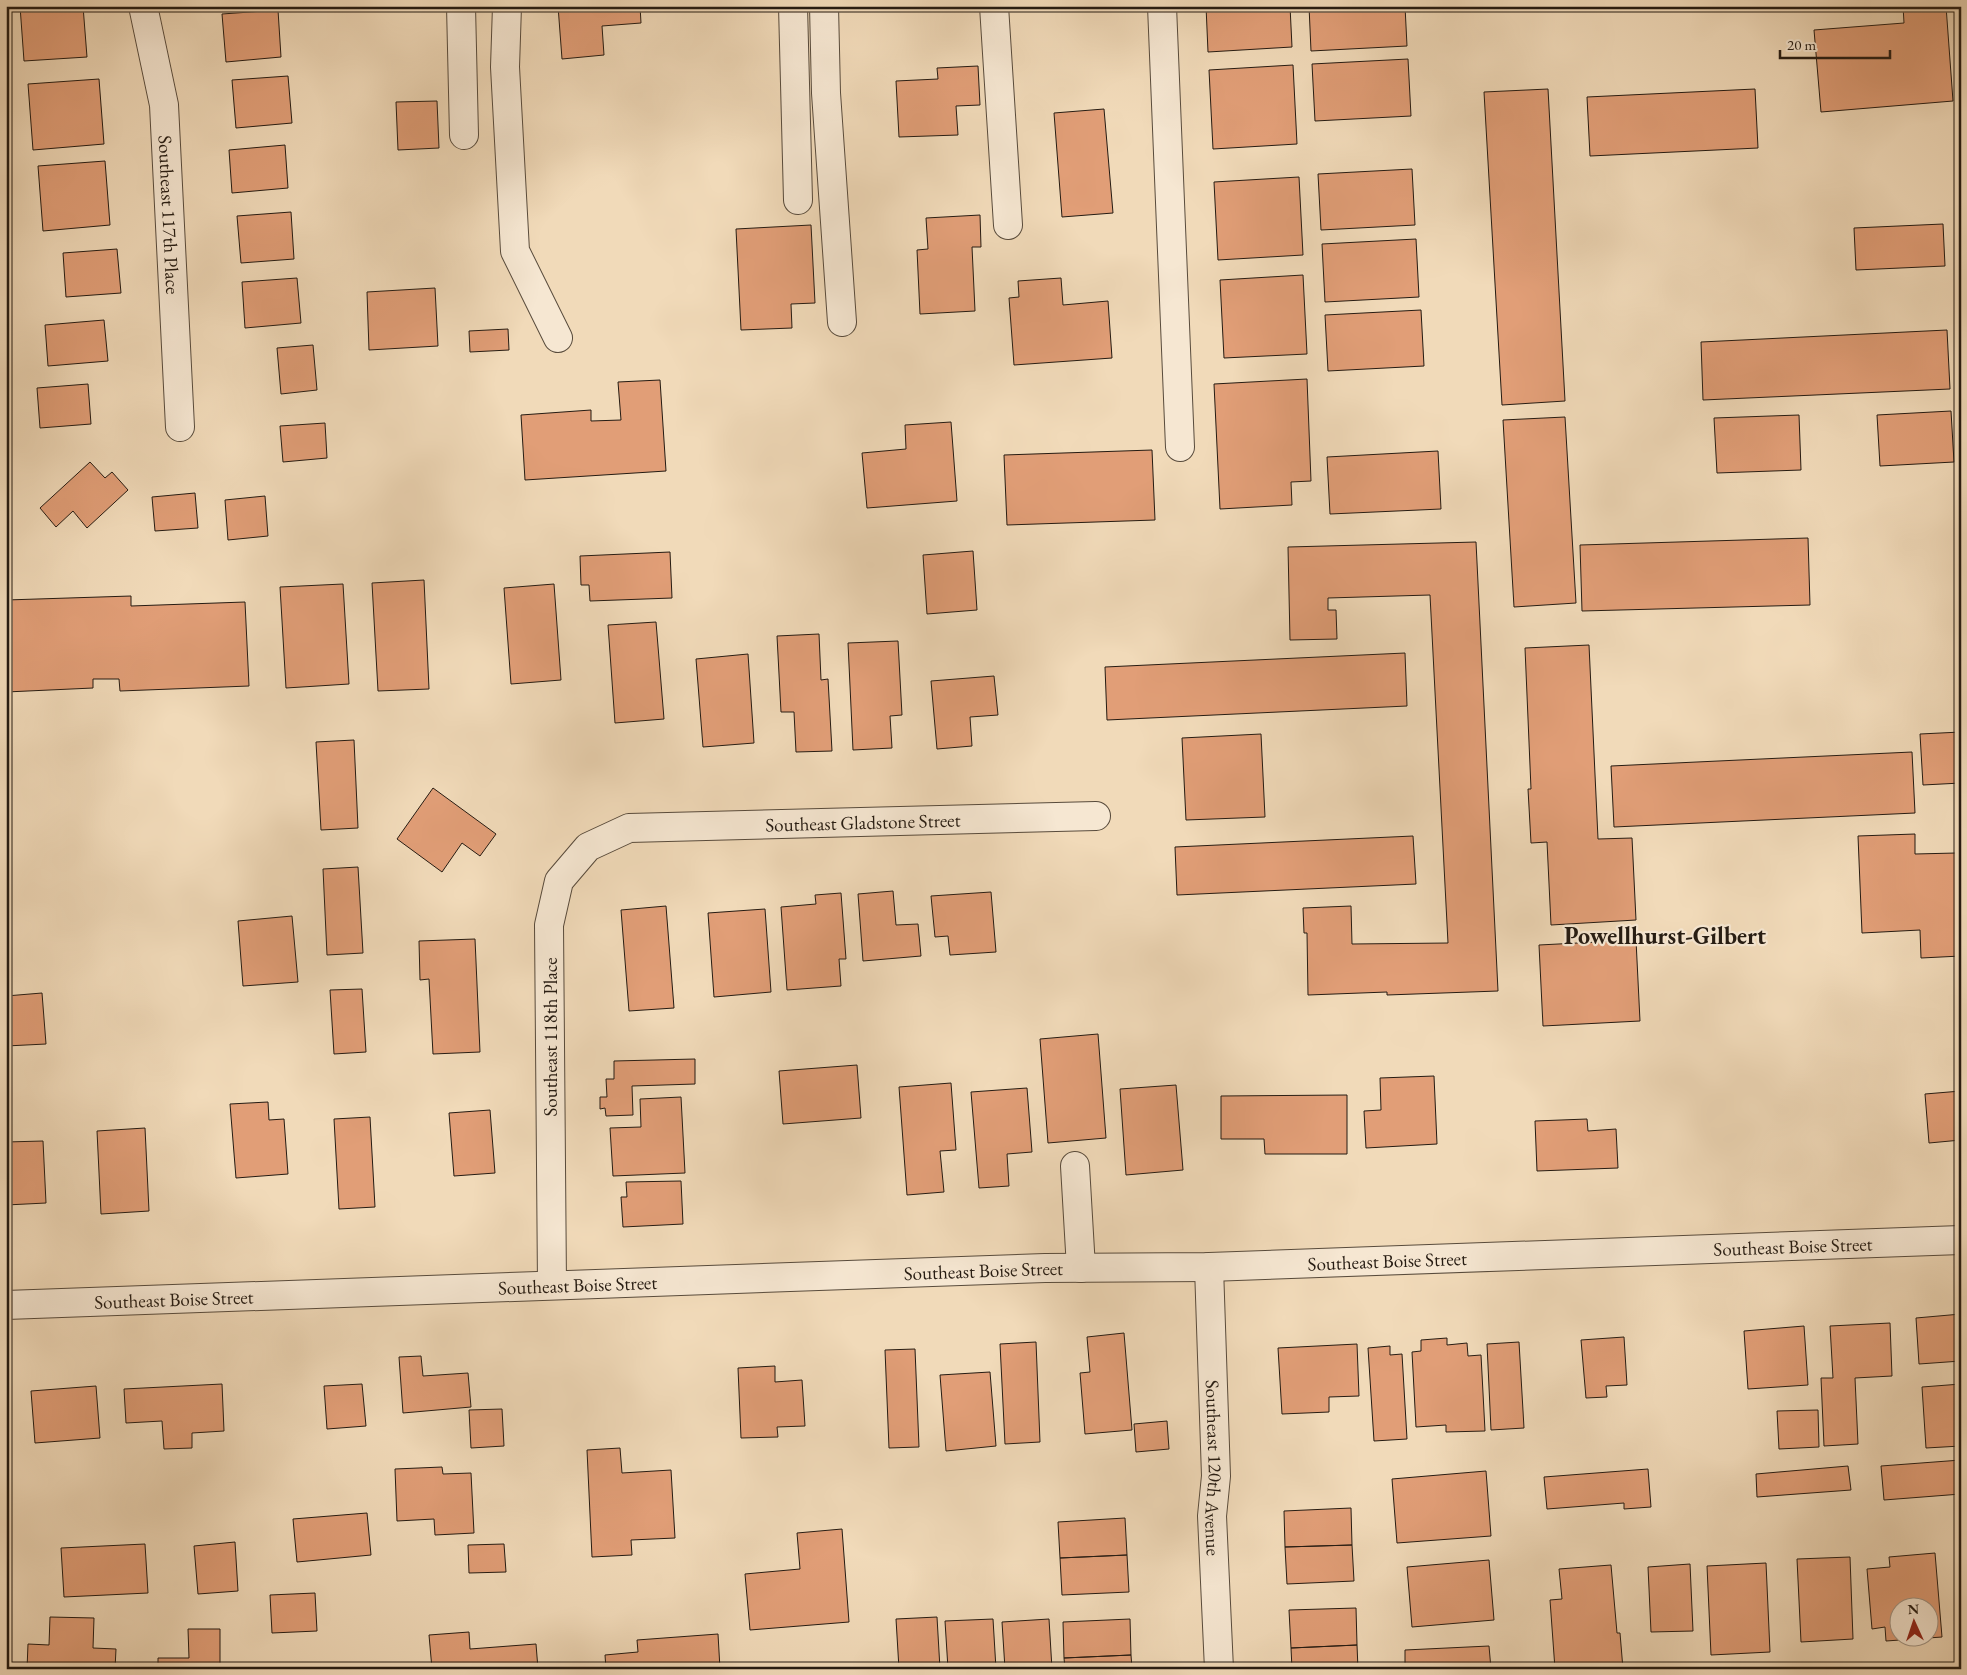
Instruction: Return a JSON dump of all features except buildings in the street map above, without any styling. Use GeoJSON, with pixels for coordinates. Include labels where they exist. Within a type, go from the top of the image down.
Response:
{"type":"FeatureCollection","features":[{"type":"Feature","properties":{"kind":"street","name":"Southeast 117th Place"},"geometry":{"type":"LineString","coordinates":[[142,6],[164,105],[180,427]]}},
{"type":"Feature","properties":{"kind":"street"},"geometry":{"type":"LineString","coordinates":[[461,6],[464,136]]}},
{"type":"Feature","properties":{"kind":"street"},"geometry":{"type":"LineString","coordinates":[[507,6],[505,67],[515,251],[558,338]]}},
{"type":"Feature","properties":{"kind":"street"},"geometry":{"type":"LineString","coordinates":[[793,6],[798,200]]}},
{"type":"Feature","properties":{"kind":"street"},"geometry":{"type":"LineString","coordinates":[[824,6],[826,93],[842,322]]}},
{"type":"Feature","properties":{"kind":"street"},"geometry":{"type":"LineString","coordinates":[[994,6],[1008,225]]}},
{"type":"Feature","properties":{"kind":"street"},"geometry":{"type":"LineString","coordinates":[[1162,6],[1180,446]]}},
{"type":"Feature","properties":{"kind":"street","name":"Southeast Gladstone Street"},"geometry":{"type":"LineString","coordinates":[[629,828],[1096,816]]}},
{"type":"Feature","properties":{"kind":"street","name":"Southeast 118th Place"},"geometry":{"type":"LineString","coordinates":[[552,1285],[549,925],[559,881],[588,847],[629,828]]}},
{"type":"Feature","properties":{"kind":"street"},"geometry":{"type":"LineString","coordinates":[[1075,1166],[1082,1268]]}},
{"type":"Feature","properties":{"kind":"street","name":"Southeast Boise Street"},"geometry":{"type":"LineString","coordinates":[[6,1305],[1082,1268],[1209,1267],[1961,1240]]}},
{"type":"Feature","properties":{"kind":"street","name":"Southeast 120th Avenue"},"geometry":{"type":"LineString","coordinates":[[1209,1267],[1216,1476],[1212,1516],[1220,1669]]}},
{"type":"Feature","properties":{"kind":"district","name":"Powellhurst-Gilbert"},"geometry":{"type":"Point","coordinates":[1665,936]}}]}
